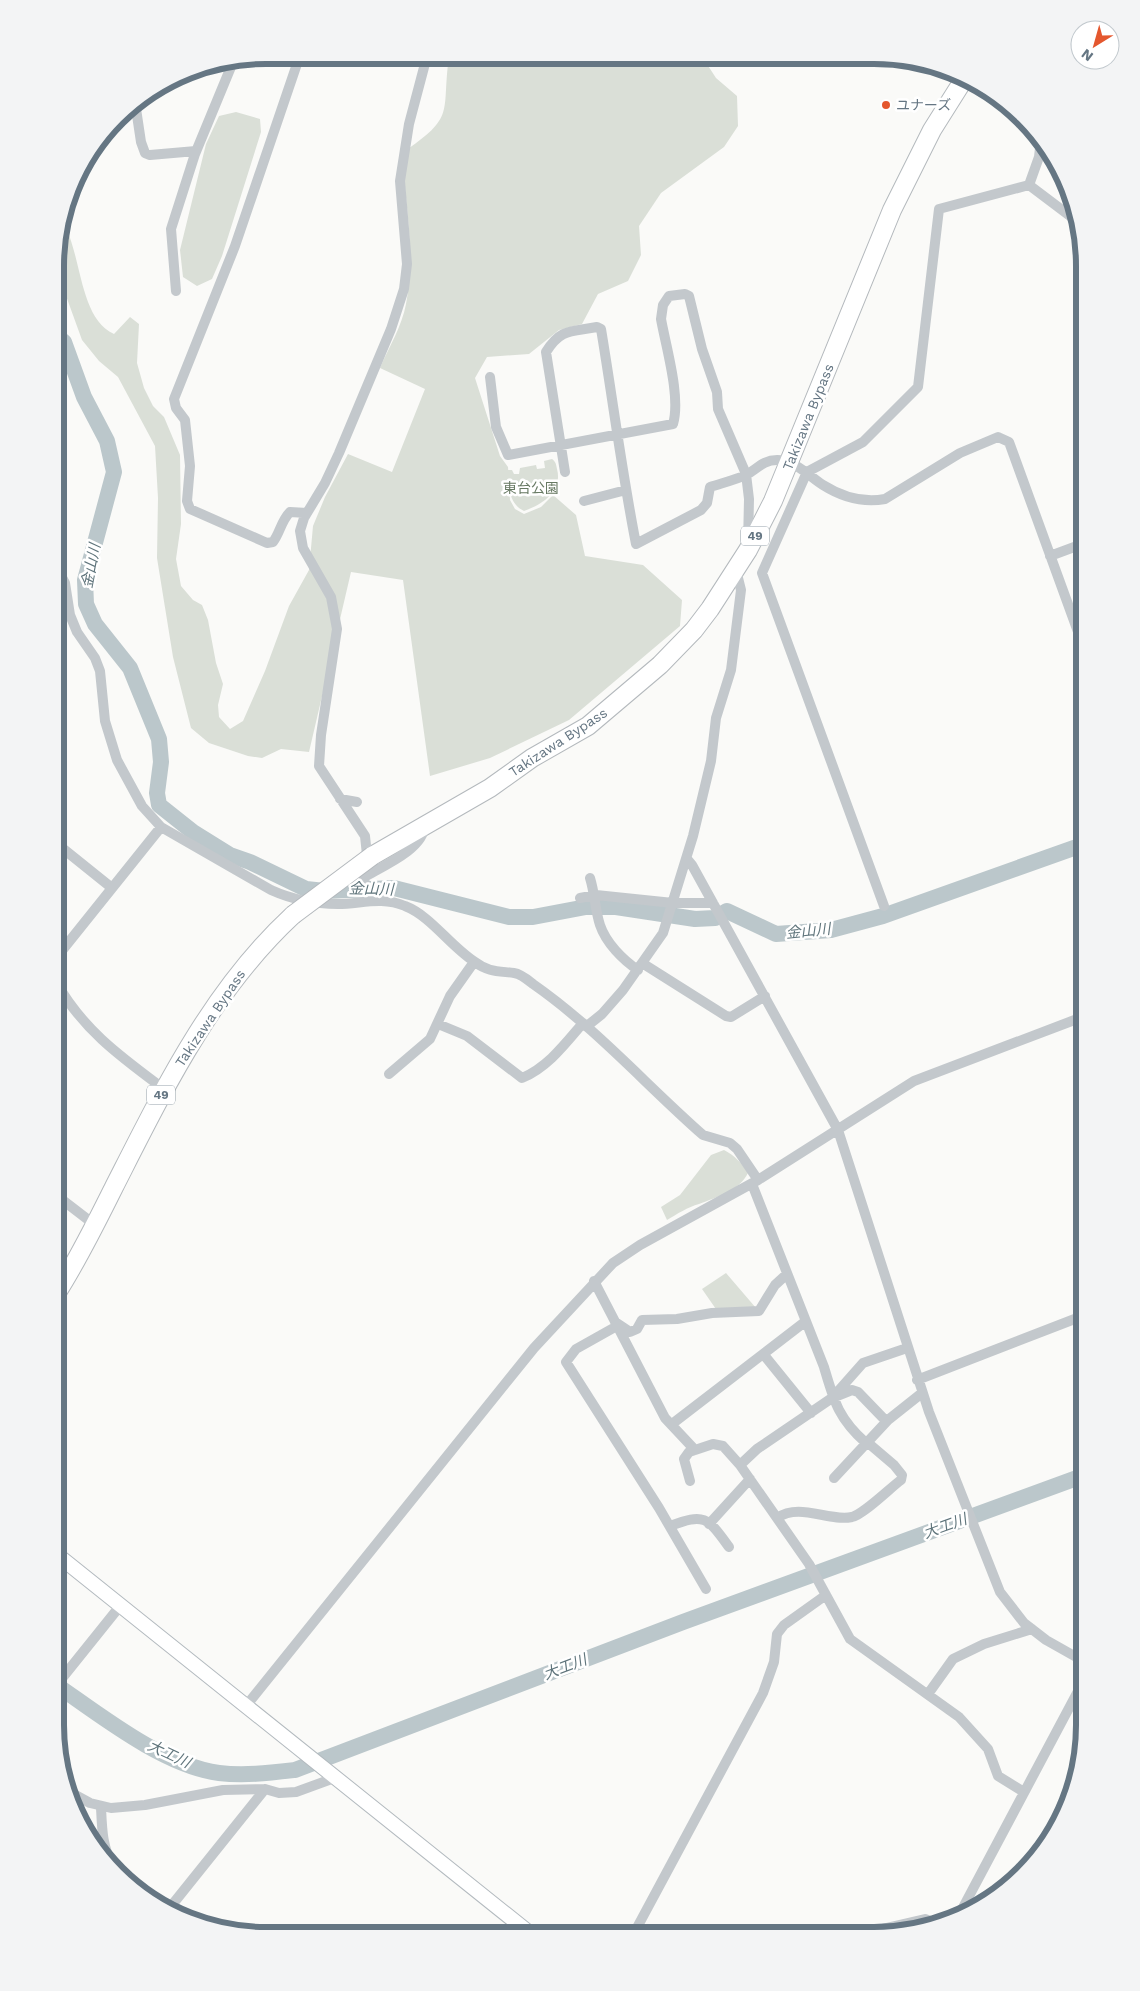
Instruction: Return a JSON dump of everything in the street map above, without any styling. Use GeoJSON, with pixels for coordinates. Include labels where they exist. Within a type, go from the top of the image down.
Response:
{"type":"FeatureCollection","features":[{"type":"Feature","properties":{"kind":"highway","name":"Takizawa Bypass"},"geometry":{"type":"LineString","coordinates":[[64,1279],[164,1089],[197,1033],[230,983],[264,943],[292,915],[372,856],[490,788],[532,758],[588,726],[614,706],[660,665],[694,630],[748,550],[790,462],[892,210],[932,130],[961,84]]}},
{"type":"Feature","properties":{"kind":"street"},"geometry":{"type":"LineString","coordinates":[[297,64],[235,246],[174,400],[176,408],[184,420],[190,466],[187,501],[190,510],[267,543],[276,539],[290,512],[307,513]]}},
{"type":"Feature","properties":{"kind":"street"},"geometry":{"type":"LineString","coordinates":[[368,874],[365,836],[319,766],[321,735],[337,629],[336,612],[325,583],[301,542],[301,525],[325,483],[339,453],[391,329],[404,289],[407,264],[400,181],[410,124],[425,64]]}},
{"type":"Feature","properties":{"kind":"street"},"geometry":{"type":"LineString","coordinates":[[176,291],[172,229],[196,151],[231,67]]}},
{"type":"Feature","properties":{"kind":"street"},"geometry":{"type":"LineString","coordinates":[[136,111],[141,142],[145,153],[150,155],[196,151]]}},
{"type":"Feature","properties":{"kind":"street"},"geometry":{"type":"LineString","coordinates":[[1029,185],[1040,151]]}},
{"type":"Feature","properties":{"kind":"street"},"geometry":{"type":"LineString","coordinates":[[1029,185],[1069,215]]}},
{"type":"Feature","properties":{"kind":"street"},"geometry":{"type":"LineString","coordinates":[[884,906],[762,573],[807,472],[864,442],[918,387],[939,209],[1029,185]]}},
{"type":"Feature","properties":{"kind":"street"},"geometry":{"type":"LineString","coordinates":[[490,377],[496,427],[508,455],[560,444],[660,428],[673,424],[676,414],[675,400],[661,318],[663,305],[669,296],[685,294],[689,296],[702,349],[718,392],[718,409],[746,474],[749,499],[748,550]]}},
{"type":"Feature","properties":{"kind":"street"},"geometry":{"type":"LineString","coordinates":[[565,472],[546,352],[555,338],[561,334],[597,327],[600,329],[619,434],[626,490],[636,544],[675,526],[701,510],[707,504],[710,487],[746,474],[764,462],[777,460],[790,462],[807,472],[823,485],[841,494],[859,500],[874,501],[885,499],[960,452],[998,437],[1003,438],[1009,442],[1076,627]]}},
{"type":"Feature","properties":{"kind":"street"},"geometry":{"type":"LineString","coordinates":[[584,501],[626,490]]}},
{"type":"Feature","properties":{"kind":"street"},"geometry":{"type":"LineString","coordinates":[[1050,556],[1076,546]]}},
{"type":"Feature","properties":{"kind":"street"},"geometry":{"type":"LineString","coordinates":[[438,1024],[466,1036],[522,1078],[546,1063],[585,1024],[612,1004],[663,933],[687,859],[711,761],[716,718],[733,662],[741,590],[736,570]]}},
{"type":"Feature","properties":{"kind":"street"},"geometry":{"type":"LineString","coordinates":[[64,581],[70,615],[77,632],[95,658],[100,671],[105,721],[117,760],[142,806],[161,827],[271,890],[289,898],[338,904],[367,900],[386,900],[414,910],[424,916],[460,953],[489,971],[520,976],[585,1024],[703,1135],[722,1139],[737,1149],[755,1182],[787,1274],[824,1367],[832,1398],[852,1431],[894,1465],[902,1475],[901,1480],[861,1514],[850,1517],[792,1511],[777,1518]]}},
{"type":"Feature","properties":{"kind":"street"},"geometry":{"type":"LineString","coordinates":[[340,799],[357,802]]}},
{"type":"Feature","properties":{"kind":"street"},"geometry":{"type":"LineString","coordinates":[[367,900],[364,877],[413,848],[424,831],[424,825]]}},
{"type":"Feature","properties":{"kind":"street"},"geometry":{"type":"LineString","coordinates":[[64,948],[161,827]]}},
{"type":"Feature","properties":{"kind":"street"},"geometry":{"type":"LineString","coordinates":[[64,849],[112,888]]}},
{"type":"Feature","properties":{"kind":"street"},"geometry":{"type":"LineString","coordinates":[[687,859],[838,1130],[922,1393],[1000,1592],[1024,1623],[1076,1657]]}},
{"type":"Feature","properties":{"kind":"street"},"geometry":{"type":"LineString","coordinates":[[590,878],[596,895],[601,927],[614,948],[626,961],[726,1016],[731,1017],[765,996]]}},
{"type":"Feature","properties":{"kind":"street"},"geometry":{"type":"LineString","coordinates":[[580,898],[596,895],[673,903],[713,903]]}},
{"type":"Feature","properties":{"kind":"street"},"geometry":{"type":"LineString","coordinates":[[389,1074],[423,1047],[438,1024],[450,996],[474,962]]}},
{"type":"Feature","properties":{"kind":"street"},"geometry":{"type":"LineString","coordinates":[[64,996],[70,1006],[105,1044],[164,1089]]}},
{"type":"Feature","properties":{"kind":"street"},"geometry":{"type":"LineString","coordinates":[[246,1706],[534,1348],[613,1262],[640,1245],[755,1182],[914,1081],[1076,1019]]}},
{"type":"Feature","properties":{"kind":"street"},"geometry":{"type":"LineString","coordinates":[[64,1201],[94,1225]]}},
{"type":"Feature","properties":{"kind":"street"},"geometry":{"type":"LineString","coordinates":[[616,1324],[630,1332],[637,1329],[642,1320],[677,1319],[712,1313],[759,1311],[776,1286],[787,1274]]}},
{"type":"Feature","properties":{"kind":"street"},"geometry":{"type":"LineString","coordinates":[[594,1281],[665,1418],[696,1450]]}},
{"type":"Feature","properties":{"kind":"street"},"geometry":{"type":"LineString","coordinates":[[918,1380],[1076,1319]]}},
{"type":"Feature","properties":{"kind":"street"},"geometry":{"type":"LineString","coordinates":[[672,1424],[806,1322]]}},
{"type":"Feature","properties":{"kind":"street"},"geometry":{"type":"LineString","coordinates":[[616,1324],[576,1349],[566,1362],[670,1526],[706,1590]]}},
{"type":"Feature","properties":{"kind":"street"},"geometry":{"type":"LineString","coordinates":[[740,1465],[757,1449],[832,1398],[863,1362],[907,1348]]}},
{"type":"Feature","properties":{"kind":"street"},"geometry":{"type":"LineString","coordinates":[[764,1355],[812,1413]]}},
{"type":"Feature","properties":{"kind":"street"},"geometry":{"type":"LineString","coordinates":[[832,1398],[852,1390],[858,1392],[886,1421]]}},
{"type":"Feature","properties":{"kind":"street"},"geometry":{"type":"LineString","coordinates":[[834,1478],[886,1421],[922,1393]]}},
{"type":"Feature","properties":{"kind":"street"},"geometry":{"type":"LineString","coordinates":[[690,1481],[684,1459],[689,1452],[718,1443],[740,1465],[809,1564],[850,1639],[959,1717],[988,1749],[998,1776],[1024,1792]]}},
{"type":"Feature","properties":{"kind":"street"},"geometry":{"type":"LineString","coordinates":[[709,1524],[750,1479]]}},
{"type":"Feature","properties":{"kind":"street"},"geometry":{"type":"LineString","coordinates":[[670,1526],[693,1518],[700,1518],[709,1524],[729,1547]]}},
{"type":"Feature","properties":{"kind":"street"},"geometry":{"type":"LineString","coordinates":[[64,1560],[523,1927]]}},
{"type":"Feature","properties":{"kind":"street"},"geometry":{"type":"LineString","coordinates":[[637,1927],[763,1693],[774,1662],[777,1634],[784,1625],[826,1596]]}},
{"type":"Feature","properties":{"kind":"street"},"geometry":{"type":"LineString","coordinates":[[64,1676],[120,1606]]}},
{"type":"Feature","properties":{"kind":"street"},"geometry":{"type":"LineString","coordinates":[[928,1694],[953,1659],[984,1644],[1032,1629]]}},
{"type":"Feature","properties":{"kind":"street"},"geometry":{"type":"LineString","coordinates":[[966,1905],[1076,1693]]}},
{"type":"Feature","properties":{"kind":"street"},"geometry":{"type":"LineString","coordinates":[[76,1795],[101,1807],[145,1805],[223,1790],[265,1789],[279,1794],[296,1792],[337,1777]]}},
{"type":"Feature","properties":{"kind":"street"},"geometry":{"type":"LineString","coordinates":[[173,1904],[265,1789]]}},
{"type":"Feature","properties":{"kind":"street"},"geometry":{"type":"LineString","coordinates":[[101,1807],[103,1844]]}},
{"type":"Feature","properties":{"kind":"street"},"geometry":{"type":"LineString","coordinates":[[892,1927],[927,1920]]}},
{"type":"Feature","properties":{"kind":"street"},"geometry":{"type":"LineString","coordinates":[[511,1927],[516,1921]]}},
{"type":"Feature","properties":{"kind":"green space"},"geometry":{"type":"Polygon","coordinates":[[[448,64],[707,64],[716,78],[737,96],[738,126],[724,147],[661,193],[639,226],[641,255],[628,281],[598,294],[582,324],[559,330],[529,354],[487,357],[475,378],[500,456],[508,467],[510,500],[515,509],[524,514],[541,507],[553,495],[576,515],[585,556],[643,565],[682,600],[680,626],[569,720],[490,758],[430,776],[403,580],[351,572],[309,752],[281,749],[262,758],[248,756],[209,743],[191,728],[173,657],[157,558],[158,498],[155,446],[118,377],[99,361],[82,340],[64,290],[64,253],[67,232],[87,299],[102,326],[114,334],[130,317],[139,324],[137,363],[144,388],[153,406],[164,417],[180,455],[181,524],[176,559],[181,586],[193,600],[202,605],[208,620],[216,663],[223,684],[218,705],[219,717],[230,729],[243,721],[265,671],[289,606],[309,570],[313,526],[325,497],[348,454],[392,472],[425,389],[380,368],[402,320],[409,285],[409,228],[402,153],[419,141],[439,121],[445,102],[448,64]]]}},
{"type":"Feature","properties":{"kind":"green space"},"geometry":{"type":"Polygon","coordinates":[[[236,112],[260,119],[261,132],[222,256],[212,279],[197,286],[183,277],[180,250],[206,144],[219,116],[236,112]]]}},
{"type":"Feature","properties":{"kind":"green space","name":"東台公園"},"geometry":{"type":"Polygon","coordinates":[[[552,459],[556,464],[558,477],[557,484],[550,496],[538,505],[524,511],[519,508],[510,494],[508,470],[512,470],[514,474],[519,474],[520,468],[536,465],[537,469],[545,468],[544,461],[552,459]]]}},
{"type":"Feature","properties":{"kind":"green space"},"geometry":{"type":"Polygon","coordinates":[[[724,1150],[735,1157],[748,1173],[744,1179],[727,1193],[691,1207],[667,1220],[661,1207],[680,1195],[711,1155],[724,1150]]]}},
{"type":"Feature","properties":{"kind":"green space"},"geometry":{"type":"Polygon","coordinates":[[[726,1273],[756,1308],[718,1312],[702,1289],[726,1273]]]}},
{"type":"Feature","properties":{"kind":"waterway","name":"金山川"},"geometry":{"type":"LineString","coordinates":[[64,342],[84,397],[107,441],[114,472],[85,580],[86,604],[95,624],[130,668],[159,739],[161,762],[157,793],[159,805],[193,832],[230,855],[250,862],[306,889],[325,891],[394,888],[509,917],[533,917],[586,907],[616,907],[695,919],[715,918],[727,911],[776,934],[831,930],[883,916],[1076,847]]}},
{"type":"Feature","properties":{"kind":"waterway","name":"大工川"},"geometry":{"type":"LineString","coordinates":[[64,1690],[112,1724],[155,1750],[198,1768],[219,1773],[238,1774],[295,1770],[683,1622],[1076,1478]]}},
{"type":"Feature","properties":{"kind":"place","name":"ユナーズ"},"geometry":{"type":"Point","coordinates":[886,105]}}]}
